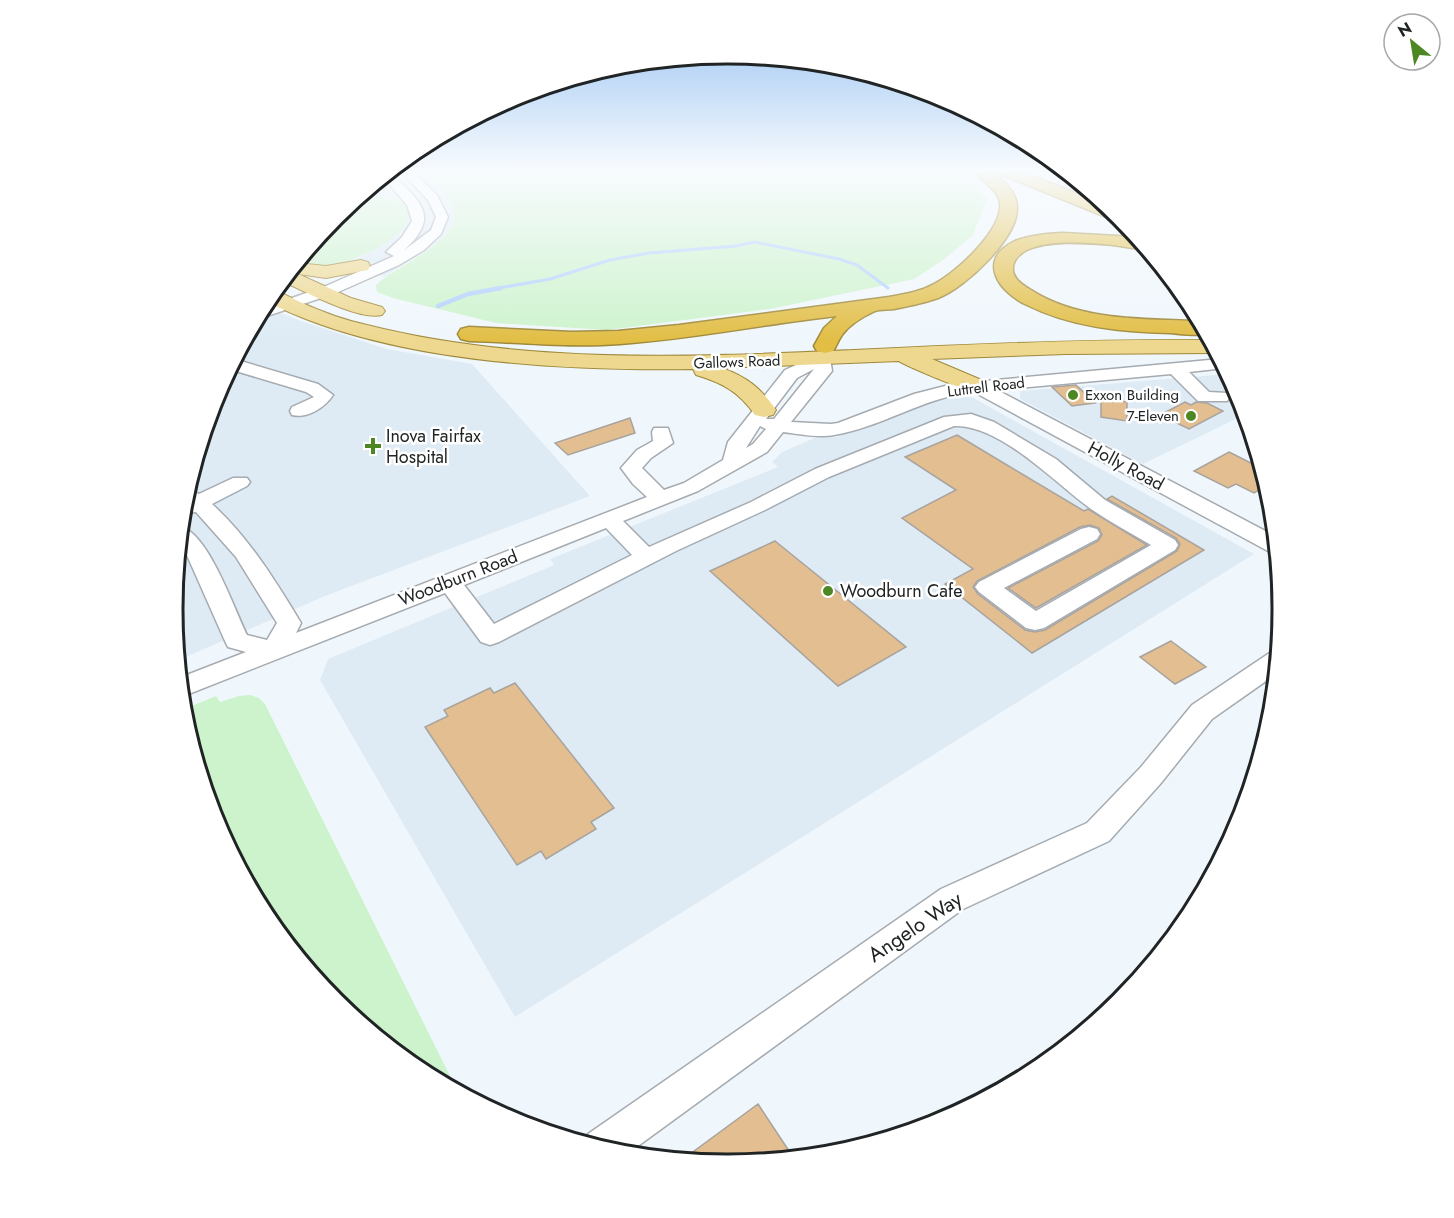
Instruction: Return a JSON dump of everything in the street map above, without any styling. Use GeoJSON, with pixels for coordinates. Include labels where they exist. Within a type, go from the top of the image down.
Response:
{"type":"FeatureCollection","features":[{"type":"Feature","properties":{"kind":"highway"},"geometry":{"type":"LineString","coordinates":[[469,334],[556,339],[620,338],[874,305],[930,293],[942,288],[963,273],[992,242],[1002,228]]}},
{"type":"Feature","properties":{"kind":"highway"},"geometry":{"type":"LineString","coordinates":[[1129,242],[1071,237],[1035,242],[1022,246],[1005,258],[1002,266],[1004,276],[1011,285],[1032,300],[1079,315],[1140,326],[1193,328]]}},
{"type":"Feature","properties":{"kind":"highway"},"geometry":{"type":"LineString","coordinates":[[824,352],[834,329],[843,321],[874,305]]}},
{"type":"Feature","properties":{"kind":"highway"},"geometry":{"type":"LineString","coordinates":[[1167,346],[1205,348]]}},
{"type":"Feature","properties":{"kind":"main road"},"geometry":{"type":"LineString","coordinates":[[302,269],[326,272],[365,270]]}},
{"type":"Feature","properties":{"kind":"main road"},"geometry":{"type":"LineString","coordinates":[[365,270],[356,290],[360,299],[388,315]]}},
{"type":"Feature","properties":{"kind":"main road","name":"Gallows Road"},"geometry":{"type":"LineString","coordinates":[[294,280],[388,315],[469,334],[557,346],[608,349],[824,352],[889,356],[1078,346],[1167,346]]}},
{"type":"Feature","properties":{"kind":"main road","name":"Gallows Road"},"geometry":{"type":"LineString","coordinates":[[278,301],[335,321],[395,338],[482,352],[568,362],[686,364],[1071,334],[1196,332]]}},
{"type":"Feature","properties":{"kind":"main road"},"geometry":{"type":"LineString","coordinates":[[976,386],[965,374],[966,360],[1003,350]]}},
{"type":"Feature","properties":{"kind":"main road"},"geometry":{"type":"LineString","coordinates":[[889,356],[931,366],[976,386]]}},
{"type":"Feature","properties":{"kind":"main road"},"geometry":{"type":"LineString","coordinates":[[686,364],[742,384],[754,394],[766,419]]}},
{"type":"Feature","properties":{"kind":"street"},"geometry":{"type":"LineString","coordinates":[[365,270],[393,252],[410,238],[416,228]]}},
{"type":"Feature","properties":{"kind":"street"},"geometry":{"type":"LineString","coordinates":[[279,299],[314,289],[415,251],[435,236],[440,228]]}},
{"type":"Feature","properties":{"kind":"street","name":"Woodburn Road"},"geometry":{"type":"LineString","coordinates":[[188,685],[699,483],[733,462],[738,442],[824,371],[824,352]]}},
{"type":"Feature","properties":{"kind":"street","name":"Luttrell Road"},"geometry":{"type":"LineString","coordinates":[[766,419],[831,430],[920,398],[953,389],[976,386],[1040,385],[1213,365]]}},
{"type":"Feature","properties":{"kind":"street"},"geometry":{"type":"LineString","coordinates":[[240,366],[312,388],[324,395],[320,401],[299,411]]}},
{"type":"Feature","properties":{"kind":"street"},"geometry":{"type":"LineString","coordinates":[[1183,368],[1204,376],[1219,377]]}},
{"type":"Feature","properties":{"kind":"street"},"geometry":{"type":"LineString","coordinates":[[1183,368],[1204,397],[1221,397]]}},
{"type":"Feature","properties":{"kind":"street","name":"Holly Road"},"geometry":{"type":"LineString","coordinates":[[976,386],[1042,412],[1102,449],[1267,541]]}},
{"type":"Feature","properties":{"kind":"street"},"geometry":{"type":"LineString","coordinates":[[448,582],[490,636],[822,473],[951,421],[972,420],[979,423],[1049,463],[1098,504],[1167,545],[1035,622],[987,587],[1121,518]]}},
{"type":"Feature","properties":{"kind":"street"},"geometry":{"type":"LineString","coordinates":[[660,432],[663,443],[644,454],[631,468],[639,480],[662,499]]}},
{"type":"Feature","properties":{"kind":"street"},"geometry":{"type":"LineString","coordinates":[[1049,463],[1102,449]]}},
{"type":"Feature","properties":{"kind":"street"},"geometry":{"type":"LineString","coordinates":[[194,500],[240,482]]}},
{"type":"Feature","properties":{"kind":"street"},"geometry":{"type":"LineString","coordinates":[[187,540],[196,550],[237,641],[273,651],[289,623],[232,538],[193,506]]}},
{"type":"Feature","properties":{"kind":"street"},"geometry":{"type":"LineString","coordinates":[[610,520],[647,558]]}},
{"type":"Feature","properties":{"kind":"street","name":"Angelo Way"},"geometry":{"type":"LineString","coordinates":[[612,1141],[952,899],[1098,831],[1151,775],[1202,712],[1268,666]]}},
{"type":"Feature","properties":{"kind":"shaded area"},"geometry":{"type":"Polygon","coordinates":[[[389,228],[451,228],[438,243],[384,277],[347,262],[385,242],[389,228]]]}},
{"type":"Feature","properties":{"kind":"shaded area","name":"Inova Fairfax Hospital"},"geometry":{"type":"Polygon","coordinates":[[[272,309],[387,349],[472,364],[590,496],[325,596],[185,657],[184,573],[187,538],[201,468],[224,401],[255,337],[272,309]]]}},
{"type":"Feature","properties":{"kind":"shaded area"},"geometry":{"type":"Polygon","coordinates":[[[1218,375],[1237,418],[1143,464],[1020,399],[1020,391],[1218,375]]]}},
{"type":"Feature","properties":{"kind":"shaded area"},"geometry":{"type":"Polygon","coordinates":[[[968,395],[1254,554],[515,1017],[320,680],[328,659],[554,565],[550,559],[778,467],[772,462],[782,452],[817,437],[837,437],[946,396],[968,395]]]}},
{"type":"Feature","properties":{"kind":"green space"},"geometry":{"type":"Polygon","coordinates":[[[338,228],[402,228],[388,241],[358,257],[334,265],[306,264],[338,228]]]}},
{"type":"Feature","properties":{"kind":"green space"},"geometry":{"type":"Polygon","coordinates":[[[450,228],[976,228],[973,235],[942,261],[914,279],[770,309],[607,330],[496,323],[377,292],[376,285],[427,251],[450,228]]]}},
{"type":"Feature","properties":{"kind":"green space"},"geometry":{"type":"Polygon","coordinates":[[[250,695],[259,698],[265,704],[451,1079],[396,1041],[342,994],[295,940],[255,881],[211,784],[191,706],[216,696],[220,702],[250,695]]]}},
{"type":"Feature","properties":{"kind":"building","name":"Exxon Building"},"geometry":{"type":"Polygon","coordinates":[[[1076,385],[1095,403],[1072,406],[1052,387],[1076,385]]]}},
{"type":"Feature","properties":{"kind":"building"},"geometry":{"type":"Polygon","coordinates":[[[1101,397],[1127,402],[1127,421],[1101,417],[1101,397]]]}},
{"type":"Feature","properties":{"kind":"building","name":"7-Eleven"},"geometry":{"type":"Polygon","coordinates":[[[1185,402],[1191,405],[1196,402],[1207,403],[1223,411],[1189,429],[1160,415],[1185,402]]]}},
{"type":"Feature","properties":{"kind":"building"},"geometry":{"type":"Polygon","coordinates":[[[630,418],[635,433],[568,455],[555,443],[630,418]]]}},
{"type":"Feature","properties":{"kind":"building"},"geometry":{"type":"Polygon","coordinates":[[[957,435],[1084,511],[1088,509],[1147,545],[1036,608],[1008,588],[1098,541],[1102,535],[1099,528],[1090,525],[1080,527],[977,581],[973,587],[978,594],[1025,630],[1035,632],[1045,630],[1177,551],[1180,544],[1176,538],[1107,499],[1112,496],[1204,550],[1032,653],[945,584],[973,569],[902,518],[956,490],[905,457],[957,435]]]}},
{"type":"Feature","properties":{"kind":"building"},"geometry":{"type":"Polygon","coordinates":[[[1229,452],[1252,463],[1258,491],[1254,493],[1236,484],[1228,488],[1194,471],[1229,452]]]}},
{"type":"Feature","properties":{"kind":"building"},"geometry":{"type":"Polygon","coordinates":[[[775,541],[906,647],[838,686],[710,571],[775,541]]]}},
{"type":"Feature","properties":{"kind":"building"},"geometry":{"type":"Polygon","coordinates":[[[1171,641],[1206,667],[1175,684],[1140,657],[1171,641]]]}},
{"type":"Feature","properties":{"kind":"building"},"geometry":{"type":"Polygon","coordinates":[[[515,683],[614,808],[591,822],[596,829],[546,859],[541,851],[517,865],[425,727],[448,716],[444,710],[490,688],[494,693],[515,683]]]}},
{"type":"Feature","properties":{"kind":"building"},"geometry":{"type":"Polygon","coordinates":[[[758,1104],[788,1150],[727,1154],[693,1152],[758,1104]]]}},
{"type":"Feature","properties":{"kind":"waterway"},"geometry":{"type":"LineString","coordinates":[[493,289],[550,279],[610,260],[649,253],[736,246],[755,242],[839,259],[857,265],[888,288]]}},
{"type":"Feature","properties":{"kind":"waterway"},"geometry":{"type":"LineString","coordinates":[[438,306],[468,294],[501,288]]}},
{"type":"Feature","properties":{"kind":"place","name":"Exxon Building"},"geometry":{"type":"Point","coordinates":[1073,395]}},
{"type":"Feature","properties":{"kind":"place","name":"7-Eleven"},"geometry":{"type":"Point","coordinates":[1191,416]}},
{"type":"Feature","properties":{"kind":"place","name":"Inova Fairfax Hospital"},"geometry":{"type":"Point","coordinates":[373,446]}},
{"type":"Feature","properties":{"kind":"place","name":"Woodburn Cafe"},"geometry":{"type":"Point","coordinates":[828,591]}}]}
